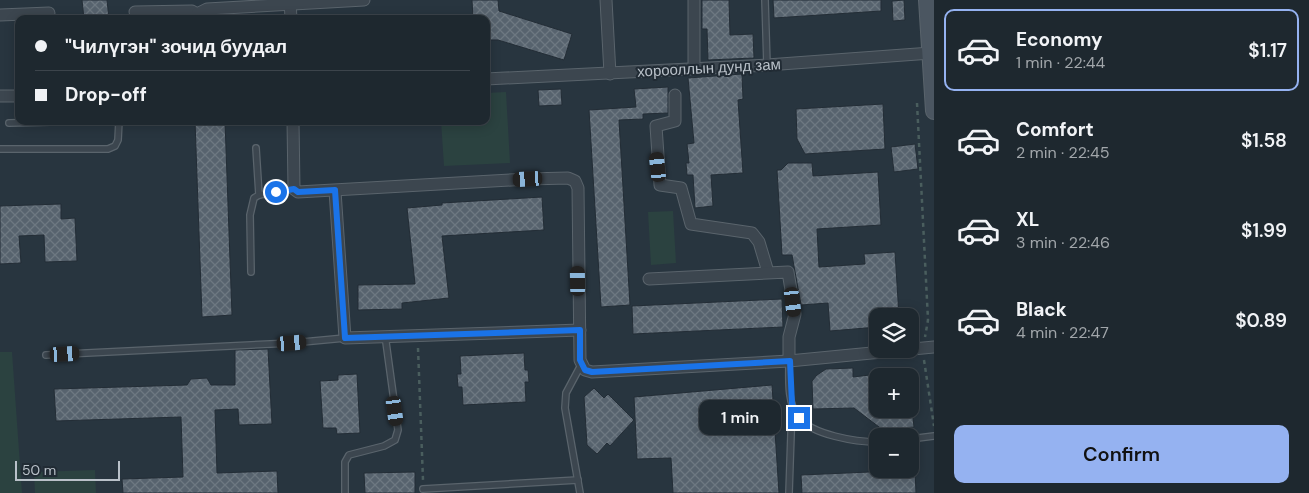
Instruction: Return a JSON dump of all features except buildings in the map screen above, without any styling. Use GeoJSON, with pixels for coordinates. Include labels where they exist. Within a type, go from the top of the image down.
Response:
{"type":"FeatureCollection","features":[{"type":"Feature","properties":{"kind":"main road"},"geometry":{"type":"LineString","coordinates":[[926,0],[934,112]]}},
{"type":"Feature","properties":{"kind":"street"},"geometry":{"type":"LineString","coordinates":[[199,15],[207,9],[364,0]]}},
{"type":"Feature","properties":{"kind":"street"},"geometry":{"type":"LineString","coordinates":[[606,0],[610,74]]}},
{"type":"Feature","properties":{"kind":"street"},"geometry":{"type":"LineString","coordinates":[[694,0],[694,68]]}},
{"type":"Feature","properties":{"kind":"street"},"geometry":{"type":"LineString","coordinates":[[135,12],[192,12],[196,15]]}},
{"type":"Feature","properties":{"kind":"street"},"geometry":{"type":"LineString","coordinates":[[0,15],[50,13]]}},
{"type":"Feature","properties":{"kind":"street","name":"хорооллын дунд зам"},"geometry":{"type":"LineString","coordinates":[[490,78],[610,74],[930,53]]}},
{"type":"Feature","properties":{"kind":"street"},"geometry":{"type":"LineString","coordinates":[[675,95],[675,121],[656,126],[660,185],[681,188],[691,224],[752,233],[759,242],[768,272]]}},
{"type":"Feature","properties":{"kind":"street"},"geometry":{"type":"LineString","coordinates":[[0,96],[15,96]]}},
{"type":"Feature","properties":{"kind":"street"},"geometry":{"type":"LineString","coordinates":[[293,125],[294,189],[298,192],[528,179],[568,178],[575,182],[578,188],[581,365],[585,370],[592,372],[790,361],[928,347]]}},
{"type":"Feature","properties":{"kind":"street"},"geometry":{"type":"LineString","coordinates":[[335,190],[345,338],[417,334],[580,330]]}},
{"type":"Feature","properties":{"kind":"street"},"geometry":{"type":"LineString","coordinates":[[649,279],[788,272],[795,314],[789,337],[790,361]]}},
{"type":"Feature","properties":{"kind":"lane"},"geometry":{"type":"LineString","coordinates":[[765,0],[767,65]]}},
{"type":"Feature","properties":{"kind":"lane"},"geometry":{"type":"LineString","coordinates":[[9,123],[15,123]]}},
{"type":"Feature","properties":{"kind":"lane"},"geometry":{"type":"LineString","coordinates":[[0,148],[108,149],[115,146],[118,140],[119,125]]}},
{"type":"Feature","properties":{"kind":"lane"},"geometry":{"type":"LineString","coordinates":[[256,148],[259,194]]}},
{"type":"Feature","properties":{"kind":"lane"},"geometry":{"type":"LineString","coordinates":[[251,272],[251,205],[254,198],[259,194],[294,189]]}},
{"type":"Feature","properties":{"kind":"lane"},"geometry":{"type":"LineString","coordinates":[[345,493],[345,462],[349,454],[384,446],[395,440],[398,430],[385,336]]}},
{"type":"Feature","properties":{"kind":"lane"},"geometry":{"type":"LineString","coordinates":[[46,355],[292,343],[345,338]]}},
{"type":"Feature","properties":{"kind":"lane"},"geometry":{"type":"LineString","coordinates":[[788,493],[792,404],[790,361]]}},
{"type":"Feature","properties":{"kind":"lane"},"geometry":{"type":"LineString","coordinates":[[580,493],[565,408],[566,393],[581,365]]}},
{"type":"Feature","properties":{"kind":"lane"},"geometry":{"type":"LineString","coordinates":[[792,404],[799,418],[814,428],[850,439],[869,441]]}},
{"type":"Feature","properties":{"kind":"lane"},"geometry":{"type":"LineString","coordinates":[[919,438],[934,436]]}},
{"type":"Feature","properties":{"kind":"lane"},"geometry":{"type":"LineString","coordinates":[[423,489],[578,480]]}},
{"type":"Feature","properties":{"kind":"path"},"geometry":{"type":"LineString","coordinates":[[917,102],[928,347],[934,430]]}},
{"type":"Feature","properties":{"kind":"path"},"geometry":{"type":"LineString","coordinates":[[417,334],[423,489]]}},
{"type":"Feature","properties":{"kind":"green space"},"geometry":{"type":"Polygon","coordinates":[[[506,92],[510,163],[444,166],[441,125],[490,125],[490,93],[506,92]]]}},
{"type":"Feature","properties":{"kind":"green space"},"geometry":{"type":"Polygon","coordinates":[[[673,211],[676,263],[651,265],[648,212],[673,211]]]}},
{"type":"Feature","properties":{"kind":"green space"},"geometry":{"type":"Polygon","coordinates":[[[0,352],[12,352],[22,493],[0,493],[0,352]]]}},
{"type":"Feature","properties":{"kind":"green space"},"geometry":{"type":"Polygon","coordinates":[[[95,470],[96,493],[35,493],[34,472],[95,470]]]}},
{"type":"Feature","properties":{"kind":"route"},"geometry":{"type":"LineString","coordinates":[[276,192],[294,189],[298,192],[335,190],[345,338],[580,330],[581,365],[585,370],[592,372],[790,361],[789,385],[792,404],[799,418]]}}]}
